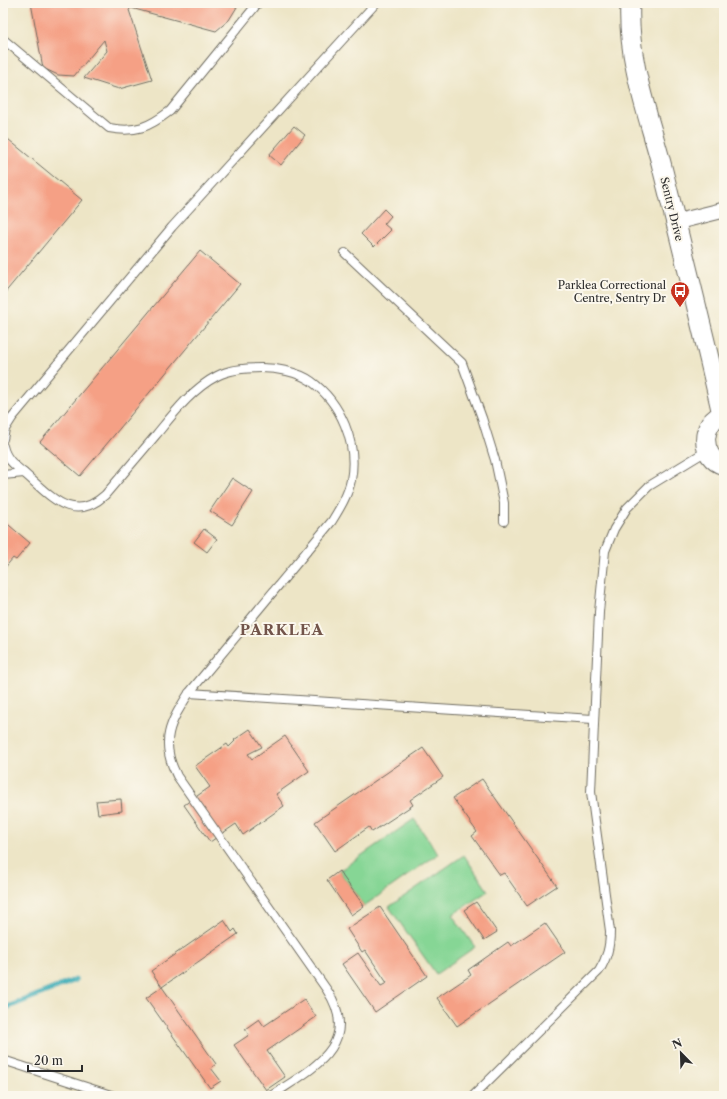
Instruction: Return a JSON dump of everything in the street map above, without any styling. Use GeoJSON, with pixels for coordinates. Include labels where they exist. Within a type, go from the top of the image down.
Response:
{"type":"FeatureCollection","features":[{"type":"Feature","properties":{"kind":"street","name":"Sentry Drive"},"geometry":{"type":"LineString","coordinates":[[630,3],[634,59],[723,414]]}},
{"type":"Feature","properties":{"kind":"street"},"geometry":{"type":"LineString","coordinates":[[676,222],[724,210]]}},
{"type":"Feature","properties":{"kind":"street"},"geometry":{"type":"LineString","coordinates":[[723,414],[708,426],[705,442],[711,457],[724,465]]}},
{"type":"Feature","properties":{"kind":"lane"},"geometry":{"type":"LineString","coordinates":[[3,38],[109,128],[125,131],[142,128],[157,121],[170,110],[258,3]]}},
{"type":"Feature","properties":{"kind":"lane"},"geometry":{"type":"LineString","coordinates":[[3,439],[5,429],[12,418],[172,227],[376,3]]}},
{"type":"Feature","properties":{"kind":"lane"},"geometry":{"type":"LineString","coordinates":[[345,253],[462,363],[495,460],[504,504],[504,522]]}},
{"type":"Feature","properties":{"kind":"lane"},"geometry":{"type":"LineString","coordinates":[[3,446],[5,454],[12,463],[59,503],[69,508],[82,508],[95,504],[105,495],[181,405],[198,389],[217,376],[236,370],[273,368],[291,373],[310,380],[333,404],[343,420],[350,439],[353,459],[351,480],[344,501],[332,521],[189,692],[176,716],[167,741],[171,764],[177,776],[327,990],[339,1012],[340,1025],[332,1048],[312,1068],[282,1093],[271,1096]]}},
{"type":"Feature","properties":{"kind":"lane"},"geometry":{"type":"LineString","coordinates":[[472,1096],[599,971],[606,959],[610,945],[610,930],[591,792],[593,719],[602,573],[605,551],[614,529],[627,508],[649,486],[708,450]]}},
{"type":"Feature","properties":{"kind":"lane"},"geometry":{"type":"LineString","coordinates":[[3,475],[24,473]]}},
{"type":"Feature","properties":{"kind":"lane"},"geometry":{"type":"LineString","coordinates":[[189,692],[593,719]]}},
{"type":"Feature","properties":{"kind":"lane"},"geometry":{"type":"LineString","coordinates":[[3,1060],[114,1096]]}},
{"type":"Feature","properties":{"kind":"green space"},"geometry":{"type":"Polygon","coordinates":[[[414,819],[438,854],[364,906],[339,871],[414,819]]]}},
{"type":"Feature","properties":{"kind":"green space"},"geometry":{"type":"Polygon","coordinates":[[[464,855],[488,891],[452,915],[475,947],[436,974],[389,907],[464,855]]]}},
{"type":"Feature","properties":{"kind":"building"},"geometry":{"type":"Polygon","coordinates":[[[31,3],[235,3],[237,7],[229,20],[216,31],[131,8],[129,10],[152,80],[119,89],[84,78],[107,51],[104,40],[74,76],[58,75],[43,68],[31,3]]]}},
{"type":"Feature","properties":{"kind":"building"},"geometry":{"type":"Polygon","coordinates":[[[294,126],[305,135],[281,165],[269,155],[294,126]]]}},
{"type":"Feature","properties":{"kind":"building"},"geometry":{"type":"Polygon","coordinates":[[[3,135],[82,200],[3,295],[3,135]]]}},
{"type":"Feature","properties":{"kind":"building"},"geometry":{"type":"Polygon","coordinates":[[[384,209],[391,216],[384,224],[391,230],[374,247],[361,234],[384,209]]]}},
{"type":"Feature","properties":{"kind":"building"},"geometry":{"type":"Polygon","coordinates":[[[200,251],[240,284],[80,476],[40,442],[200,251]]]}},
{"type":"Feature","properties":{"kind":"building"},"geometry":{"type":"Polygon","coordinates":[[[232,478],[253,492],[232,525],[210,511],[232,478]]]}},
{"type":"Feature","properties":{"kind":"building"},"geometry":{"type":"Polygon","coordinates":[[[3,520],[30,543],[16,560],[13,558],[3,570],[3,520]]]}},
{"type":"Feature","properties":{"kind":"building"},"geometry":{"type":"Polygon","coordinates":[[[204,529],[217,539],[207,552],[194,542],[204,529]]]}},
{"type":"Feature","properties":{"kind":"building"},"geometry":{"type":"Polygon","coordinates":[[[250,729],[262,747],[248,754],[252,759],[285,736],[309,771],[276,794],[284,806],[243,835],[236,824],[210,842],[184,805],[210,787],[195,766],[227,744],[229,747],[235,741],[234,740],[250,729]]]}},
{"type":"Feature","properties":{"kind":"building"},"geometry":{"type":"Polygon","coordinates":[[[423,748],[443,777],[410,800],[413,805],[372,832],[369,827],[335,851],[315,822],[423,748]]]}},
{"type":"Feature","properties":{"kind":"building"},"geometry":{"type":"Polygon","coordinates":[[[482,779],[557,886],[527,906],[504,873],[500,875],[472,836],[477,832],[453,798],[482,779]]]}},
{"type":"Feature","properties":{"kind":"building"},"geometry":{"type":"Polygon","coordinates":[[[121,799],[122,811],[98,814],[96,801],[121,799]]]}},
{"type":"Feature","properties":{"kind":"building"},"geometry":{"type":"Polygon","coordinates":[[[339,871],[364,906],[351,915],[327,880],[339,871]]]}},
{"type":"Feature","properties":{"kind":"building"},"geometry":{"type":"Polygon","coordinates":[[[476,902],[497,932],[484,940],[464,910],[476,902]]]}},
{"type":"Feature","properties":{"kind":"building"},"geometry":{"type":"Polygon","coordinates":[[[380,907],[427,976],[375,1012],[342,964],[358,953],[381,986],[387,983],[365,950],[362,952],[347,929],[380,907]]]}},
{"type":"Feature","properties":{"kind":"building"},"geometry":{"type":"Polygon","coordinates":[[[224,920],[232,932],[235,929],[238,934],[162,987],[151,971],[224,920]]]}},
{"type":"Feature","properties":{"kind":"building"},"geometry":{"type":"Polygon","coordinates":[[[545,923],[565,952],[457,1026],[437,998],[471,975],[468,970],[508,942],[511,946],[545,923]]]}},
{"type":"Feature","properties":{"kind":"building"},"geometry":{"type":"Polygon","coordinates":[[[162,987],[216,1064],[211,1068],[221,1081],[210,1088],[146,998],[162,987]]]}},
{"type":"Feature","properties":{"kind":"building"},"geometry":{"type":"Polygon","coordinates":[[[304,999],[316,1017],[267,1051],[285,1077],[266,1090],[234,1045],[249,1035],[245,1029],[259,1019],[264,1026],[304,999]]]}},
{"type":"Feature","properties":{"kind":"waterway"},"geometry":{"type":"LineString","coordinates":[[3,1009],[75,980]]}},
{"type":"Feature","properties":{"kind":"place","name":"Parklea Correctional Centre, Sentry Dr"},"geometry":{"type":"Point","coordinates":[680,308]}},
{"type":"Feature","properties":{"kind":"district","name":"PARKLEA"},"geometry":{"type":"Point","coordinates":[282,630]}}]}
